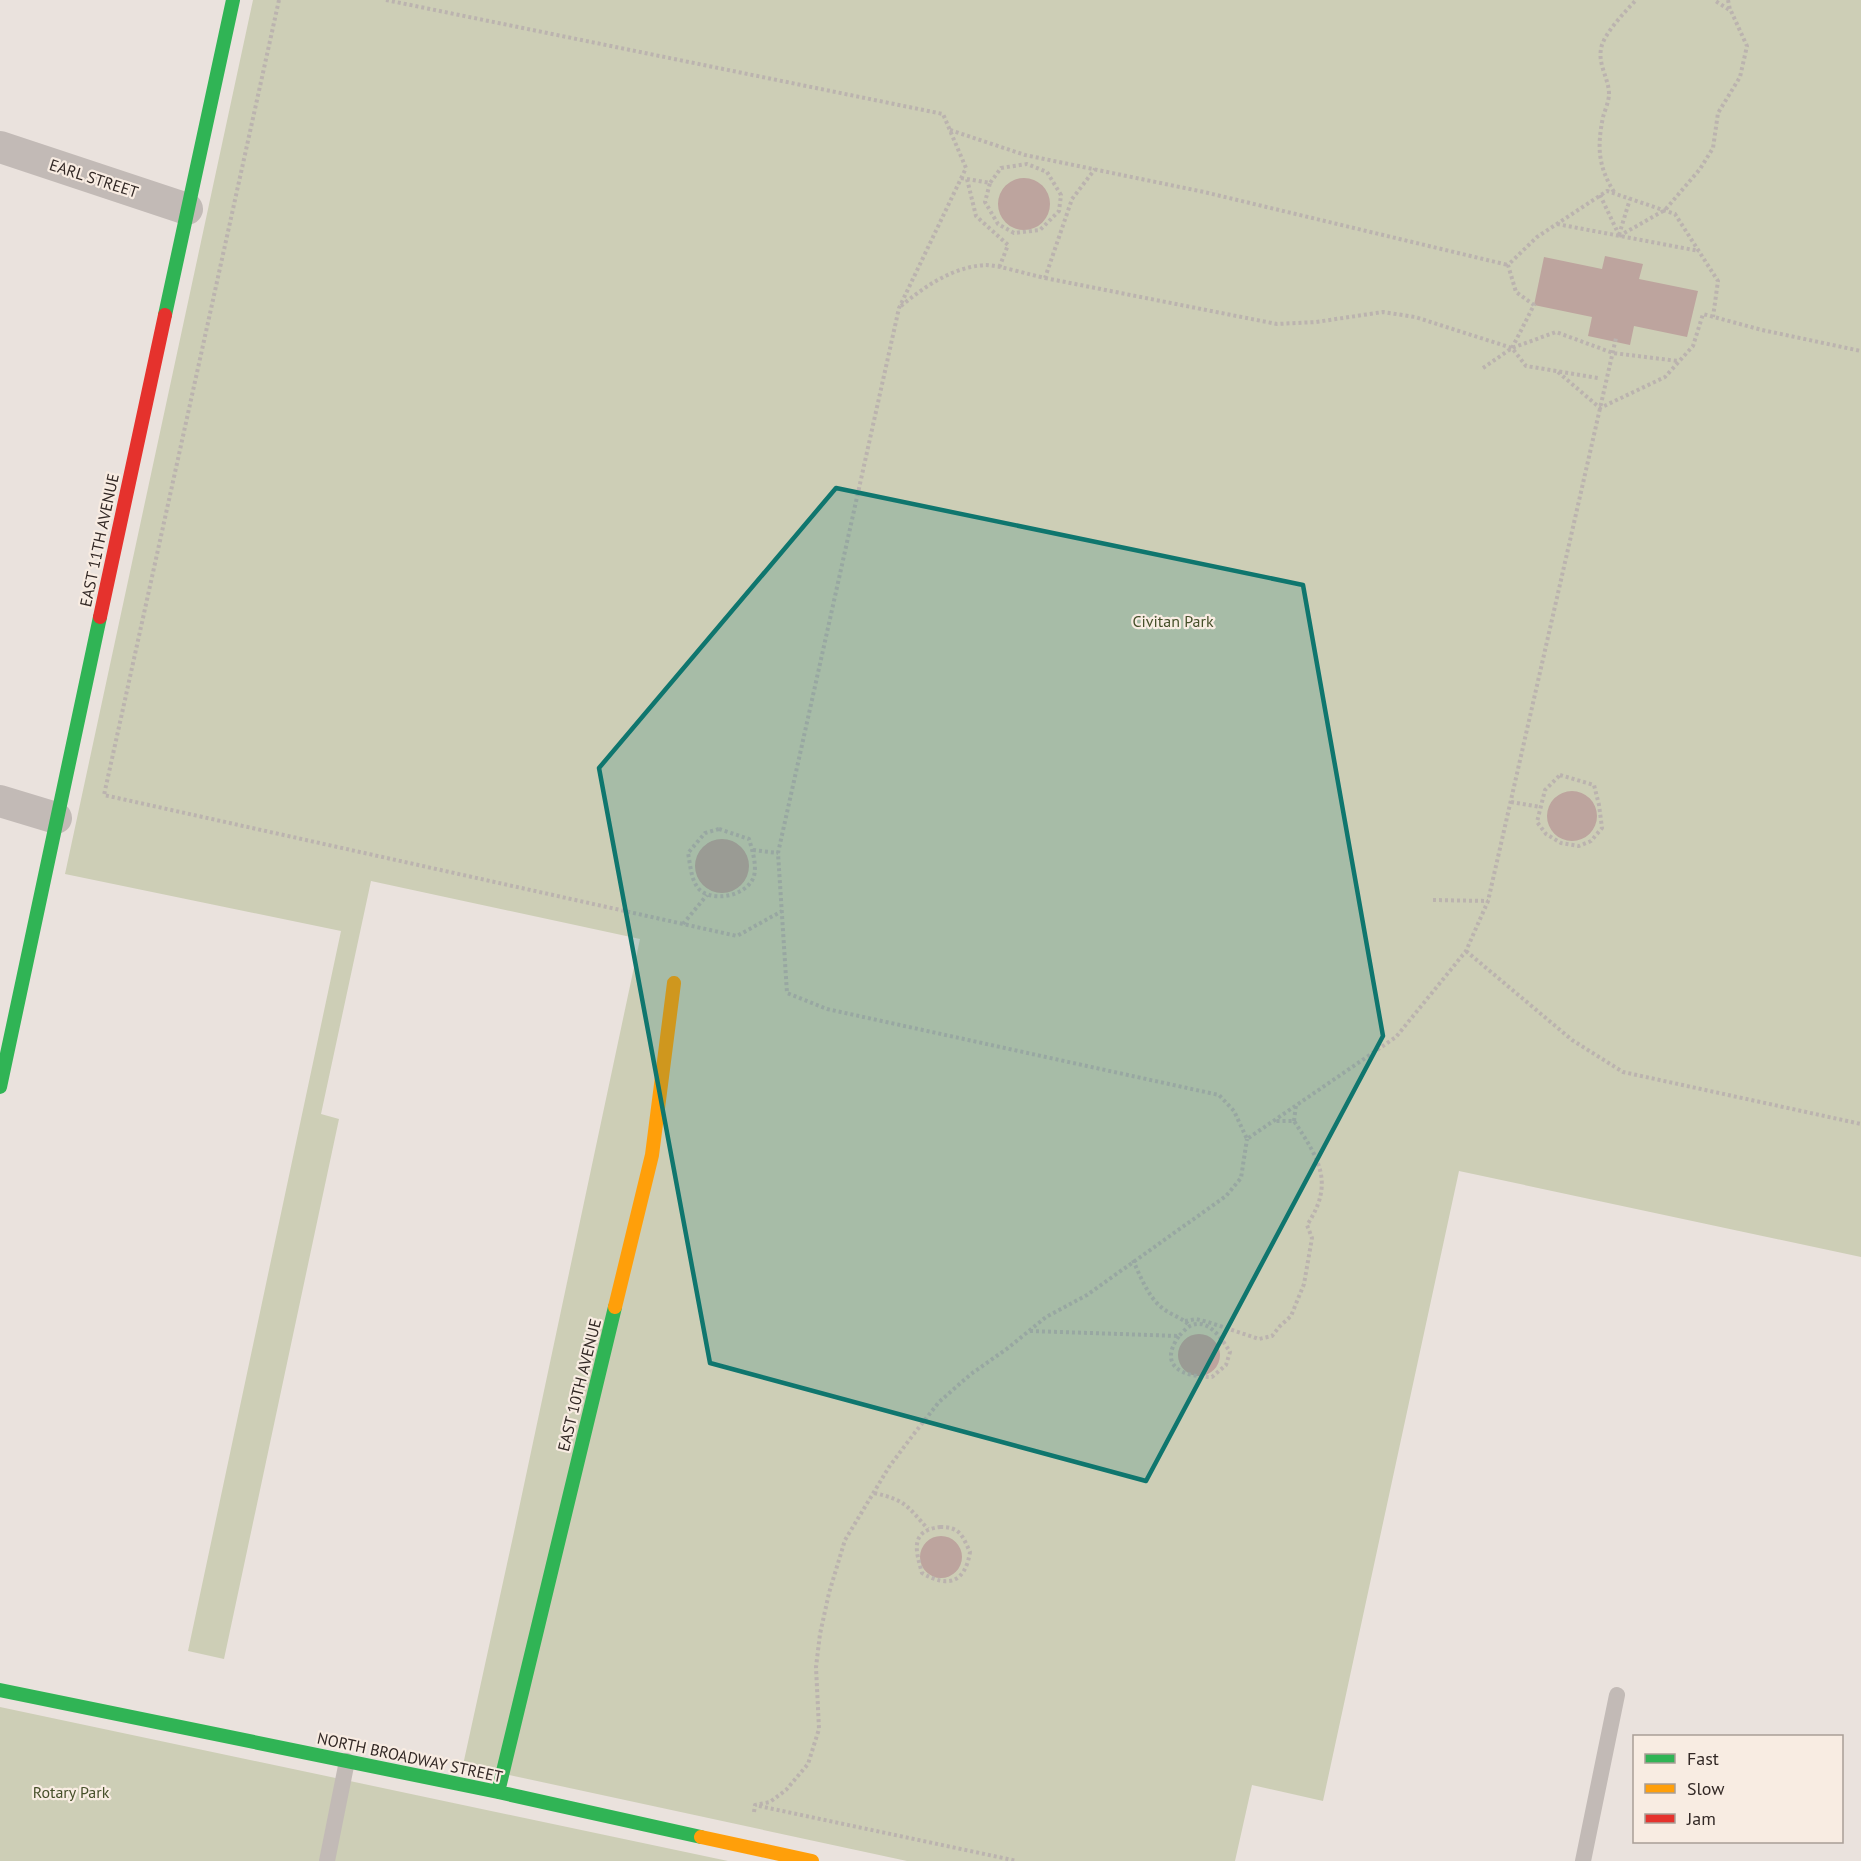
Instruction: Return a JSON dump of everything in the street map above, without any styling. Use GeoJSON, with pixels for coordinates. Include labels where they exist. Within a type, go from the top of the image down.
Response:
{"type":"FeatureCollection","features":[{"type":"Feature","properties":{"kind":"street","name":"EAST 11TH AVENUE"},"geometry":{"type":"LineString","coordinates":[[0,1087],[233,0]]}},
{"type":"Feature","properties":{"kind":"street","name":"EARL STREET"},"geometry":{"type":"LineString","coordinates":[[0,147],[187,209]]}},
{"type":"Feature","properties":{"kind":"street"},"geometry":{"type":"LineString","coordinates":[[0,801],[56,818]]}},
{"type":"Feature","properties":{"kind":"street","name":"EAST 10TH AVENUE"},"geometry":{"type":"LineString","coordinates":[[498,1792],[652,1155],[674,983]]}},
{"type":"Feature","properties":{"kind":"street","name":"NORTH BROADWAY STREET"},"geometry":{"type":"LineString","coordinates":[[0,1690],[498,1792],[812,1861]]}},
{"type":"Feature","properties":{"kind":"lane"},"geometry":{"type":"LineString","coordinates":[[1583,1861],[1617,1695]]}},
{"type":"Feature","properties":{"kind":"lane"},"geometry":{"type":"LineString","coordinates":[[327,1861],[347,1761]]}},
{"type":"Feature","properties":{"kind":"lane"},"geometry":{"type":"LineString","coordinates":[[724,1861],[727,1842]]}},
{"type":"Feature","properties":{"kind":"path"},"geometry":{"type":"LineString","coordinates":[[279,0],[105,795],[737,936],[782,911]]}},
{"type":"Feature","properties":{"kind":"path"},"geometry":{"type":"LineString","coordinates":[[386,0],[943,114],[966,168],[899,308],[778,853],[787,993],[827,1009],[1219,1095],[1234,1111],[1246,1139],[1241,1178],[1226,1196],[1087,1294],[1046,1317],[971,1374],[939,1402],[889,1467],[845,1540],[829,1593],[816,1667],[819,1729],[808,1764],[786,1790],[771,1802],[755,1805]]}},
{"type":"Feature","properties":{"kind":"path"},"geometry":{"type":"LineString","coordinates":[[1614,194],[1605,178],[1600,160],[1599,140],[1609,95],[1602,69],[1601,48],[1616,22],[1636,0]]}},
{"type":"Feature","properties":{"kind":"path"},"geometry":{"type":"LineString","coordinates":[[1714,0],[1731,11]]}},
{"type":"Feature","properties":{"kind":"path"},"geometry":{"type":"LineString","coordinates":[[1619,236],[1665,210],[1700,169],[1713,148],[1718,113],[1740,77],[1747,46],[1728,0]]}},
{"type":"Feature","properties":{"kind":"path"},"geometry":{"type":"LineString","coordinates":[[950,130],[1025,155],[1204,192],[1508,266]]}},
{"type":"Feature","properties":{"kind":"path"},"geometry":{"type":"LineString","coordinates":[[1025,155],[1027,164]]}},
{"type":"Feature","properties":{"kind":"path"},"geometry":{"type":"LineString","coordinates":[[1027,164],[1047,172],[1061,195],[1059,211],[1040,230],[1014,233],[998,224],[985,202],[990,183],[1001,168],[1027,164]]}},
{"type":"Feature","properties":{"kind":"path"},"geometry":{"type":"LineString","coordinates":[[1045,278],[1072,200],[1095,170]]}},
{"type":"Feature","properties":{"kind":"path"},"geometry":{"type":"LineString","coordinates":[[961,178],[990,183]]}},
{"type":"Feature","properties":{"kind":"path"},"geometry":{"type":"LineString","coordinates":[[967,179],[976,216],[1008,245],[999,268]]}},
{"type":"Feature","properties":{"kind":"path"},"geometry":{"type":"LineString","coordinates":[[1508,266],[1537,237],[1607,191],[1675,213],[1718,281],[1713,317]]}},
{"type":"Feature","properties":{"kind":"path"},"geometry":{"type":"LineString","coordinates":[[1600,195],[1619,236]]}},
{"type":"Feature","properties":{"kind":"path"},"geometry":{"type":"LineString","coordinates":[[1619,236],[1630,199]]}},
{"type":"Feature","properties":{"kind":"path"},"geometry":{"type":"LineString","coordinates":[[1556,224],[1699,251]]}},
{"type":"Feature","properties":{"kind":"path"},"geometry":{"type":"LineString","coordinates":[[899,308],[918,292],[952,272],[987,265],[1277,324],[1316,322],[1383,312],[1415,317],[1512,348],[1526,366],[1598,378]]}},
{"type":"Feature","properties":{"kind":"path"},"geometry":{"type":"LineString","coordinates":[[1508,266],[1516,292],[1534,305],[1512,348]]}},
{"type":"Feature","properties":{"kind":"path"},"geometry":{"type":"LineString","coordinates":[[1600,408],[1665,377],[1693,346],[1702,314],[1762,330],[1861,351]]}},
{"type":"Feature","properties":{"kind":"path"},"geometry":{"type":"LineString","coordinates":[[1484,368],[1512,348],[1556,332],[1613,353],[1679,362]]}},
{"type":"Feature","properties":{"kind":"path"},"geometry":{"type":"LineString","coordinates":[[1246,1139],[1396,1037],[1466,951],[1488,901],[1616,338]]}},
{"type":"Feature","properties":{"kind":"path"},"geometry":{"type":"LineString","coordinates":[[1558,372],[1600,408]]}},
{"type":"Feature","properties":{"kind":"path"},"geometry":{"type":"LineString","coordinates":[[1560,775],[1593,786],[1599,805],[1602,828],[1591,841],[1579,846],[1561,843],[1546,834],[1538,822],[1540,807],[1545,790],[1560,775]]}},
{"type":"Feature","properties":{"kind":"path"},"geometry":{"type":"LineString","coordinates":[[1511,802],[1540,807]]}},
{"type":"Feature","properties":{"kind":"path"},"geometry":{"type":"LineString","coordinates":[[719,829],[737,834],[749,839],[753,850],[754,874],[748,887],[734,895],[707,895],[696,886],[688,853],[705,833],[719,829]]}},
{"type":"Feature","properties":{"kind":"path"},"geometry":{"type":"LineString","coordinates":[[753,850],[778,853]]}},
{"type":"Feature","properties":{"kind":"path"},"geometry":{"type":"LineString","coordinates":[[683,924],[707,895]]}},
{"type":"Feature","properties":{"kind":"path"},"geometry":{"type":"LineString","coordinates":[[1433,900],[1488,901]]}},
{"type":"Feature","properties":{"kind":"path"},"geometry":{"type":"LineString","coordinates":[[1466,951],[1572,1040],[1623,1072],[1861,1124]]}},
{"type":"Feature","properties":{"kind":"path"},"geometry":{"type":"LineString","coordinates":[[1185,1321],[1196,1319],[1259,1339],[1272,1336],[1291,1316],[1304,1284],[1312,1238],[1307,1225],[1317,1210],[1323,1179],[1315,1156],[1294,1121],[1296,1105]]}},
{"type":"Feature","properties":{"kind":"path"},"geometry":{"type":"LineString","coordinates":[[1272,1121],[1294,1121]]}},
{"type":"Feature","properties":{"kind":"path"},"geometry":{"type":"LineString","coordinates":[[1133,1260],[1154,1300],[1162,1308],[1190,1326]]}},
{"type":"Feature","properties":{"kind":"path"},"geometry":{"type":"LineString","coordinates":[[1201,1324],[1215,1331],[1230,1352],[1226,1365],[1212,1377],[1196,1377],[1183,1372],[1175,1367],[1170,1358],[1172,1346],[1179,1336],[1190,1326],[1201,1324]]}},
{"type":"Feature","properties":{"kind":"path"},"geometry":{"type":"LineString","coordinates":[[1029,1331],[1179,1336]]}},
{"type":"Feature","properties":{"kind":"path"},"geometry":{"type":"LineString","coordinates":[[874,1493],[892,1497],[908,1505],[928,1529]]}},
{"type":"Feature","properties":{"kind":"path"},"geometry":{"type":"LineString","coordinates":[[951,1527],[960,1532],[970,1552],[966,1569],[960,1577],[950,1581],[932,1579],[922,1573],[915,1547],[918,1538],[928,1529],[951,1527]]}},
{"type":"Feature","properties":{"kind":"path"},"geometry":{"type":"LineString","coordinates":[[753,1816],[755,1805]]}},
{"type":"Feature","properties":{"kind":"path"},"geometry":{"type":"LineString","coordinates":[[755,1805],[1017,1861]]}},
{"type":"Feature","properties":{"kind":"highlighted area"},"geometry":{"type":"Polygon","coordinates":[[[836,488],[1303,585],[1383,1036],[1146,1481],[710,1363],[599,768],[836,488]]]}},
{"type":"Feature","properties":{"kind":"green space","name":"Civitan Park"},"geometry":{"type":"Polygon","coordinates":[[[253,0],[1861,0],[1861,1257],[1459,1171],[1323,1801],[1252,1785],[1235,1861],[907,1861],[463,1765],[640,939],[371,881],[321,1114],[339,1119],[224,1659],[188,1651],[341,931],[65,874],[253,0]]]}},
{"type":"Feature","properties":{"kind":"green space","name":"Rotary Park"},"geometry":{"type":"Polygon","coordinates":[[[0,1707],[728,1861],[0,1861],[0,1707]]]}},
{"type":"Feature","properties":{"kind":"building"},"geometry":{"type":"Polygon","coordinates":[[[1024,178],[1034,180],[1042,186],[1048,194],[1050,204],[1048,214],[1042,222],[1034,228],[1024,230],[1014,228],[1006,222],[1000,214],[998,204],[1000,194],[1006,186],[1014,180],[1024,178]]]}},
{"type":"Feature","properties":{"kind":"building"},"geometry":{"type":"Polygon","coordinates":[[[1605,256],[1643,264],[1639,279],[1698,291],[1687,337],[1634,326],[1630,345],[1588,336],[1592,317],[1534,305],[1544,257],[1602,269],[1605,256]]]}},
{"type":"Feature","properties":{"kind":"building"},"geometry":{"type":"Polygon","coordinates":[[[1577,791],[1590,798],[1596,806],[1596,826],[1590,834],[1582,840],[1567,841],[1554,834],[1548,826],[1547,811],[1554,798],[1562,792],[1577,791]]]}},
{"type":"Feature","properties":{"kind":"building"},"geometry":{"type":"Polygon","coordinates":[[[722,839],[732,841],[741,847],[747,856],[749,866],[747,876],[741,885],[732,891],[722,893],[712,891],[703,885],[697,876],[695,866],[697,856],[703,847],[712,841],[722,839]]]}},
{"type":"Feature","properties":{"kind":"building"},"geometry":{"type":"Polygon","coordinates":[[[1199,1334],[1214,1340],[1220,1355],[1214,1370],[1199,1376],[1184,1370],[1178,1355],[1184,1340],[1199,1334]]]}},
{"type":"Feature","properties":{"kind":"building"},"geometry":{"type":"Polygon","coordinates":[[[941,1536],[956,1542],[962,1557],[956,1572],[941,1578],[926,1572],[920,1557],[926,1542],[941,1536]]]}},
{"type":"Feature","properties":{"kind":"traffic: fast"},"geometry":{"type":"LineString","coordinates":[[165,315],[233,0]]}},
{"type":"Feature","properties":{"kind":"traffic: fast"},"geometry":{"type":"LineString","coordinates":[[0,1087],[100,617]]}},
{"type":"Feature","properties":{"kind":"traffic: fast"},"geometry":{"type":"LineString","coordinates":[[498,1792],[615,1307]]}},
{"type":"Feature","properties":{"kind":"traffic: fast"},"geometry":{"type":"LineString","coordinates":[[0,1690],[498,1792],[701,1837]]}},
{"type":"Feature","properties":{"kind":"traffic: slow"},"geometry":{"type":"LineString","coordinates":[[615,1307],[652,1155],[674,983]]}},
{"type":"Feature","properties":{"kind":"traffic: slow"},"geometry":{"type":"LineString","coordinates":[[701,1837],[812,1861]]}},
{"type":"Feature","properties":{"kind":"traffic: jam"},"geometry":{"type":"LineString","coordinates":[[100,617],[165,315]]}}]}
